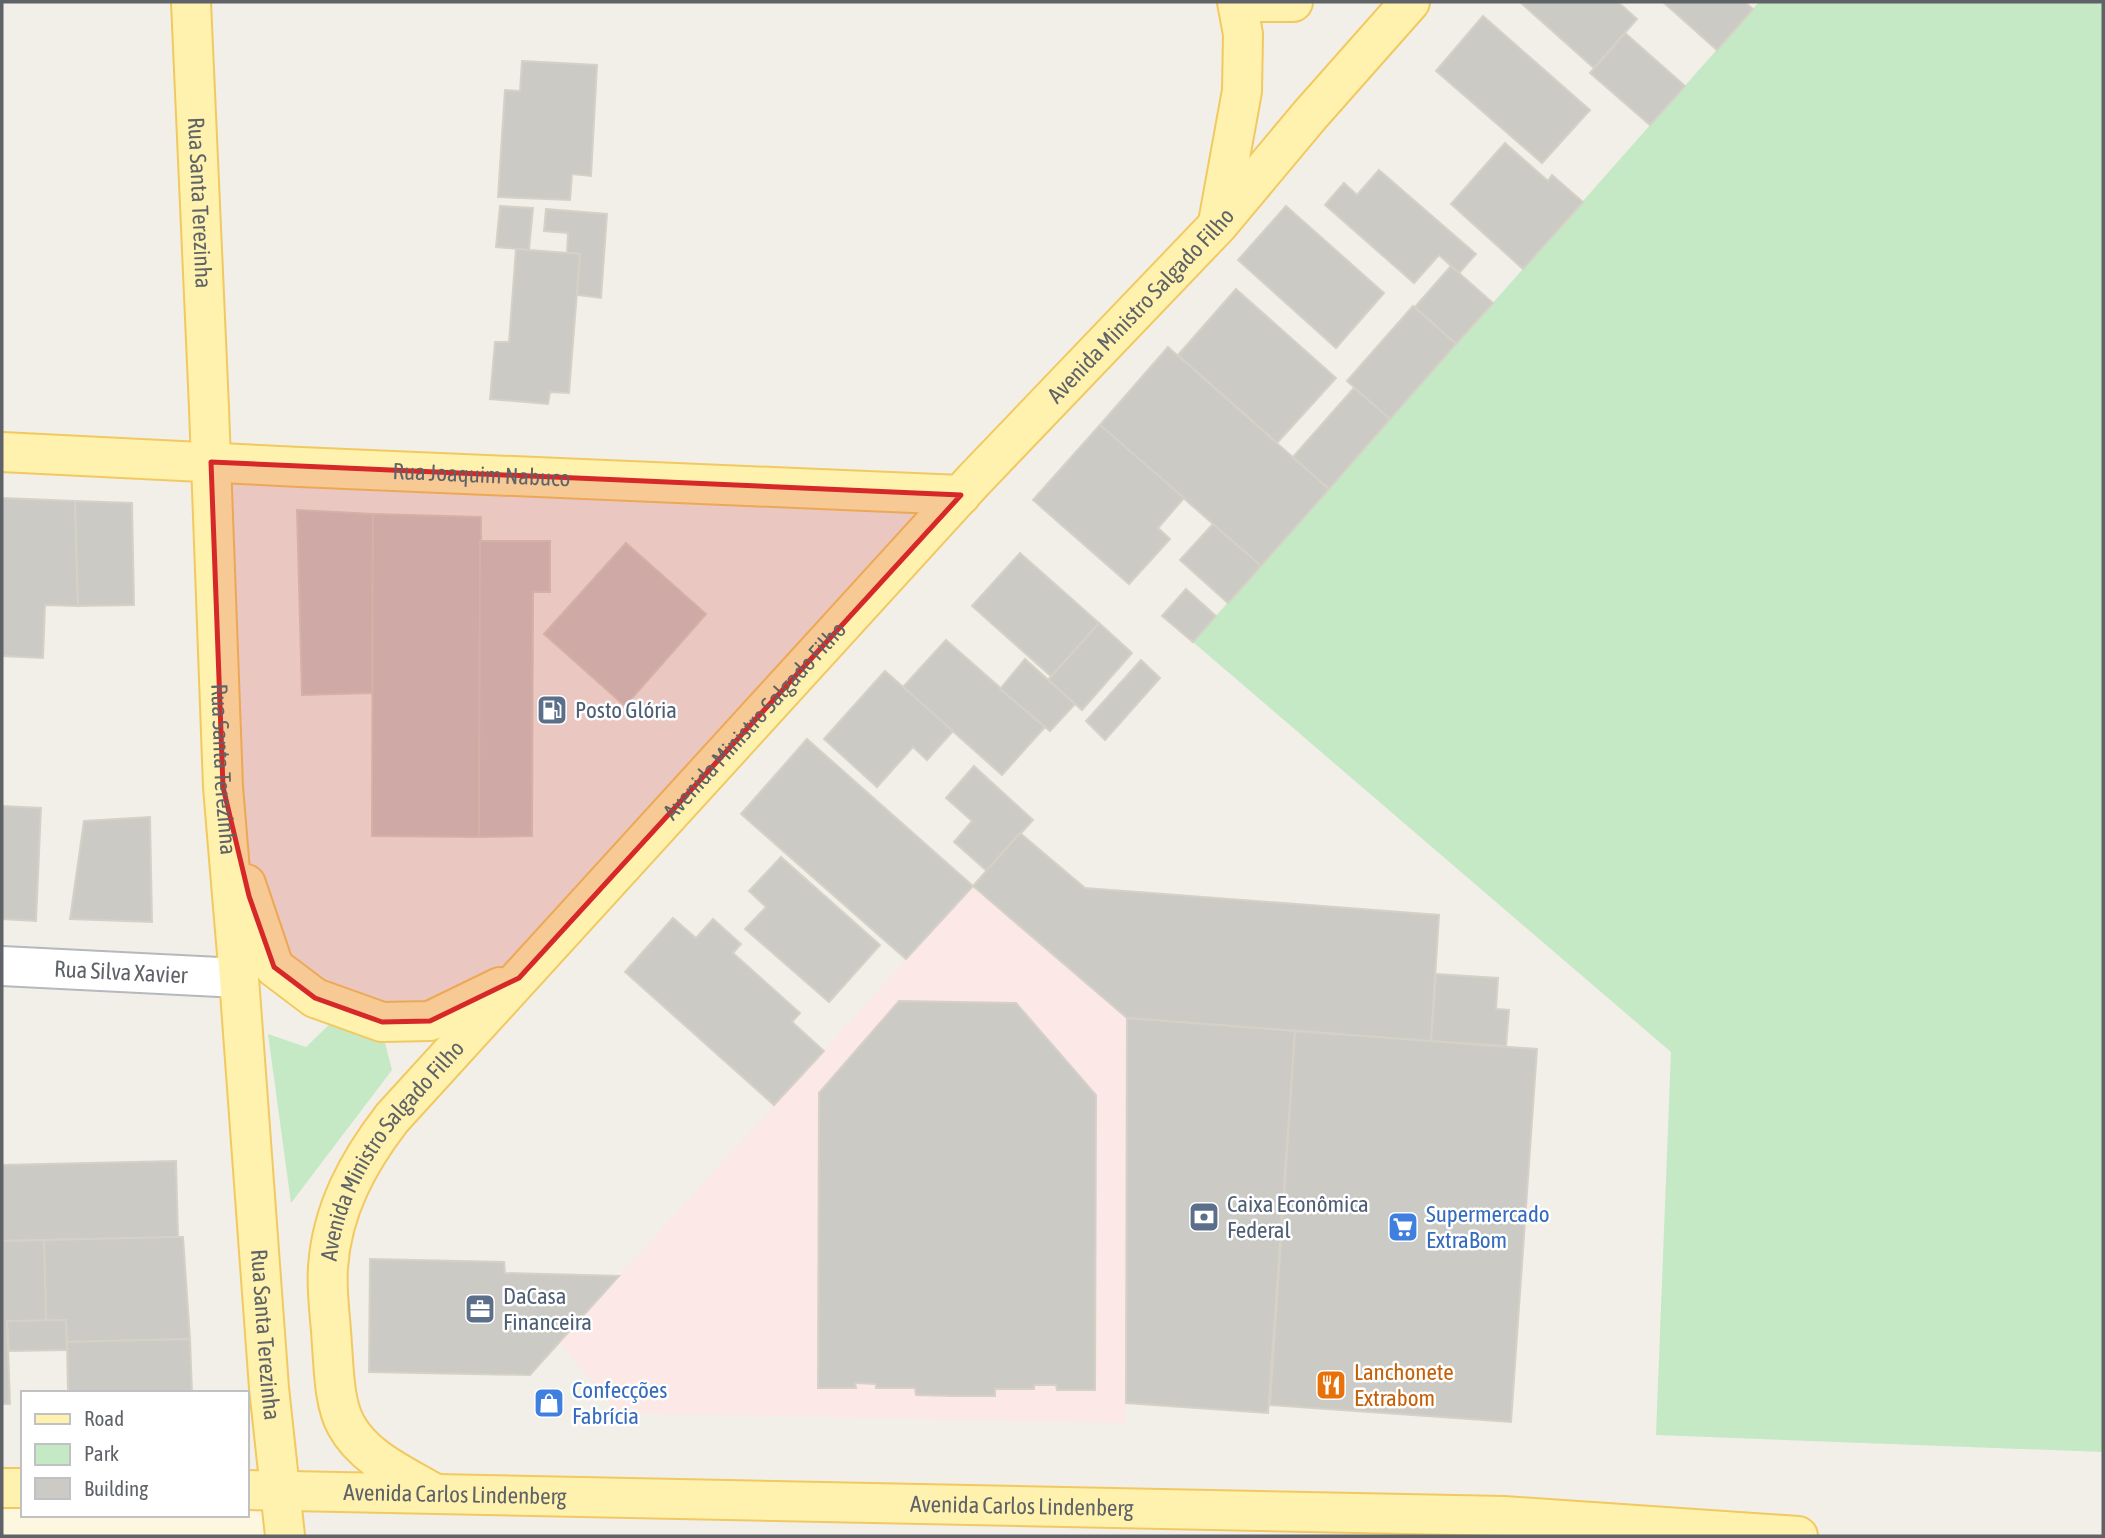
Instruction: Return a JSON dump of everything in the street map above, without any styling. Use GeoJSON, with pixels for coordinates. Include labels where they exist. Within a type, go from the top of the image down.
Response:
{"type":"FeatureCollection","features":[{"type":"Feature","properties":{"kind":"main road","name":"Rua Santa Terezinha"},"geometry":{"type":"LineString","coordinates":[[191,2],[223,787],[269,1388],[264,1490],[285,1536]]}},
{"type":"Feature","properties":{"kind":"main road"},"geometry":{"type":"LineString","coordinates":[[1218,225],[1241,91],[1243,34],[1237,2],[1293,2]]}},
{"type":"Feature","properties":{"kind":"main road","name":"Avenida Ministro Salgado Filho"},"geometry":{"type":"LineString","coordinates":[[432,1492],[374,1459],[345,1424],[335,1386],[328,1268],[332,1236],[349,1185],[371,1145],[392,1118],[519,978],[961,495],[1218,225],[1410,2]]}},
{"type":"Feature","properties":{"kind":"main road","name":"Rua Joaquim Nabuco"},"geometry":{"type":"LineString","coordinates":[[2,452],[961,495]]}},
{"type":"Feature","properties":{"kind":"main road"},"geometry":{"type":"LineString","coordinates":[[223,787],[249,895],[274,967],[314,998],[382,1022],[430,1021],[519,978]]}},
{"type":"Feature","properties":{"kind":"main road"},"geometry":{"type":"LineString","coordinates":[[2,1488],[21,1488]]}},
{"type":"Feature","properties":{"kind":"main road","name":"Avenida Carlos Lindenberg"},"geometry":{"type":"LineString","coordinates":[[264,1490],[432,1492],[1346,1525],[1569,1519],[1798,1536]]}},
{"type":"Feature","properties":{"kind":"street","name":"Rua Silva Xavier"},"geometry":{"type":"LineString","coordinates":[[2,966],[239,978]]}},
{"type":"Feature","properties":{"kind":"highlighted area"},"geometry":{"type":"Polygon","coordinates":[[[211,462],[961,495],[519,978],[430,1021],[382,1022],[315,998],[274,967],[249,896],[223,787],[211,462]]]}},
{"type":"Feature","properties":{"kind":"shaded area"},"geometry":{"type":"Polygon","coordinates":[[[973,886],[1127,1018],[1126,1423],[618,1413],[559,1342],[973,886]]]}},
{"type":"Feature","properties":{"kind":"shaded area"},"geometry":{"type":"Polygon","coordinates":[[[2,1488],[21,1488],[21,1517],[248,1517],[248,1491],[285,1536],[2,1536],[2,1488]]]}},
{"type":"Feature","properties":{"kind":"green space"},"geometry":{"type":"Polygon","coordinates":[[[1759,2],[2103,2],[2103,1452],[1656,1435],[1671,1052],[1193,642],[1759,2]]]}},
{"type":"Feature","properties":{"kind":"green space"},"geometry":{"type":"Polygon","coordinates":[[[333,1021],[384,1039],[392,1070],[291,1203],[268,1034],[306,1047],[333,1021]]]}},
{"type":"Feature","properties":{"kind":"building"},"geometry":{"type":"Polygon","coordinates":[[[1520,2],[1618,2],[1637,19],[1594,68],[1520,2]]]}},
{"type":"Feature","properties":{"kind":"building"},"geometry":{"type":"Polygon","coordinates":[[[1663,2],[1745,2],[1753,9],[1717,50],[1663,2]]]}},
{"type":"Feature","properties":{"kind":"building"},"geometry":{"type":"Polygon","coordinates":[[[1483,16],[1590,110],[1542,163],[1436,71],[1483,16]]]}},
{"type":"Feature","properties":{"kind":"building"},"geometry":{"type":"Polygon","coordinates":[[[1625,33],[1685,86],[1650,125],[1590,73],[1625,33]]]}},
{"type":"Feature","properties":{"kind":"building"},"geometry":{"type":"Polygon","coordinates":[[[522,61],[597,65],[591,176],[572,174],[570,200],[498,197],[505,90],[520,91],[522,61]]]}},
{"type":"Feature","properties":{"kind":"building"},"geometry":{"type":"Polygon","coordinates":[[[1505,143],[1548,181],[1552,175],[1583,202],[1523,269],[1451,204],[1505,143]]]}},
{"type":"Feature","properties":{"kind":"building"},"geometry":{"type":"Polygon","coordinates":[[[1379,170],[1476,254],[1459,273],[1439,255],[1414,283],[1325,205],[1344,183],[1357,195],[1379,170]]]}},
{"type":"Feature","properties":{"kind":"building"},"geometry":{"type":"Polygon","coordinates":[[[500,206],[533,208],[529,250],[496,247],[500,206]]]}},
{"type":"Feature","properties":{"kind":"building"},"geometry":{"type":"Polygon","coordinates":[[[1286,206],[1384,293],[1336,348],[1238,260],[1286,206]]]}},
{"type":"Feature","properties":{"kind":"building"},"geometry":{"type":"Polygon","coordinates":[[[546,209],[607,214],[601,298],[577,295],[580,254],[567,253],[568,233],[544,231],[546,209]]]}},
{"type":"Feature","properties":{"kind":"building"},"geometry":{"type":"Polygon","coordinates":[[[516,249],[580,254],[569,393],[550,392],[548,404],[490,399],[495,342],[509,342],[516,249]]]}},
{"type":"Feature","properties":{"kind":"building"},"geometry":{"type":"Polygon","coordinates":[[[1451,266],[1493,303],[1456,344],[1415,307],[1451,266]]]}},
{"type":"Feature","properties":{"kind":"building"},"geometry":{"type":"Polygon","coordinates":[[[1236,289],[1336,378],[1277,443],[1178,355],[1236,289]]]}},
{"type":"Feature","properties":{"kind":"building"},"geometry":{"type":"Polygon","coordinates":[[[1413,306],[1456,344],[1390,419],[1347,381],[1413,306]]]}},
{"type":"Feature","properties":{"kind":"building"},"geometry":{"type":"Polygon","coordinates":[[[1168,347],[1329,489],[1261,566],[1100,425],[1168,347]]]}},
{"type":"Feature","properties":{"kind":"building"},"geometry":{"type":"Polygon","coordinates":[[[1354,388],[1390,419],[1329,489],[1293,457],[1354,388]]]}},
{"type":"Feature","properties":{"kind":"building"},"geometry":{"type":"Polygon","coordinates":[[[1100,425],[1184,498],[1158,528],[1170,539],[1129,584],[1033,500],[1100,425]]]}},
{"type":"Feature","properties":{"kind":"building"},"geometry":{"type":"Polygon","coordinates":[[[2,498],[75,501],[78,606],[45,605],[43,658],[2,656],[2,498]]]}},
{"type":"Feature","properties":{"kind":"building"},"geometry":{"type":"Polygon","coordinates":[[[75,501],[132,503],[134,605],[78,606],[75,501]]]}},
{"type":"Feature","properties":{"kind":"building"},"geometry":{"type":"Polygon","coordinates":[[[297,510],[373,514],[372,693],[302,695],[297,510]]]}},
{"type":"Feature","properties":{"kind":"building"},"geometry":{"type":"Polygon","coordinates":[[[373,514],[481,517],[479,837],[372,836],[373,514]]]}},
{"type":"Feature","properties":{"kind":"building"},"geometry":{"type":"Polygon","coordinates":[[[1213,524],[1261,566],[1228,603],[1180,560],[1213,524]]]}},
{"type":"Feature","properties":{"kind":"building"},"geometry":{"type":"Polygon","coordinates":[[[480,541],[550,541],[550,592],[533,592],[532,836],[479,837],[480,541]]]}},
{"type":"Feature","properties":{"kind":"building"},"geometry":{"type":"Polygon","coordinates":[[[626,543],[706,614],[625,706],[544,634],[626,543]]]}},
{"type":"Feature","properties":{"kind":"building"},"geometry":{"type":"Polygon","coordinates":[[[1020,553],[1099,623],[1052,677],[972,606],[1020,553]]]}},
{"type":"Feature","properties":{"kind":"building"},"geometry":{"type":"Polygon","coordinates":[[[1186,589],[1216,616],[1193,642],[1162,616],[1186,589]]]}},
{"type":"Feature","properties":{"kind":"building"},"geometry":{"type":"Polygon","coordinates":[[[1099,623],[1132,653],[1082,710],[1048,680],[1099,623]]]}},
{"type":"Feature","properties":{"kind":"building"},"geometry":{"type":"Polygon","coordinates":[[[946,640],[1045,727],[1002,775],[903,687],[946,640]]]}},
{"type":"Feature","properties":{"kind":"building"},"geometry":{"type":"Polygon","coordinates":[[[1025,659],[1075,704],[1050,731],[1000,689],[1025,659]]]}},
{"type":"Feature","properties":{"kind":"building"},"geometry":{"type":"Polygon","coordinates":[[[1141,660],[1160,678],[1105,740],[1086,721],[1141,660]]]}},
{"type":"Feature","properties":{"kind":"building"},"geometry":{"type":"Polygon","coordinates":[[[885,671],[953,731],[927,760],[913,747],[877,787],[824,739],[885,671]]]}},
{"type":"Feature","properties":{"kind":"building"},"geometry":{"type":"Polygon","coordinates":[[[807,739],[973,886],[906,959],[741,814],[807,739]]]}},
{"type":"Feature","properties":{"kind":"building"},"geometry":{"type":"Polygon","coordinates":[[[974,766],[1033,820],[987,871],[954,842],[972,821],[946,798],[974,766]]]}},
{"type":"Feature","properties":{"kind":"building"},"geometry":{"type":"Polygon","coordinates":[[[2,806],[41,808],[36,921],[2,919],[2,806]]]}},
{"type":"Feature","properties":{"kind":"building"},"geometry":{"type":"Polygon","coordinates":[[[150,817],[152,922],[70,919],[84,821],[150,817]]]}},
{"type":"Feature","properties":{"kind":"building"},"geometry":{"type":"Polygon","coordinates":[[[1020,833],[1085,888],[1439,915],[1431,1041],[1127,1018],[973,886],[1020,833]]]}},
{"type":"Feature","properties":{"kind":"building"},"geometry":{"type":"Polygon","coordinates":[[[781,857],[880,945],[829,1002],[745,929],[766,907],[749,891],[781,857]]]}},
{"type":"Feature","properties":{"kind":"building"},"geometry":{"type":"Polygon","coordinates":[[[673,918],[696,938],[713,919],[741,944],[733,953],[800,1013],[792,1022],[824,1051],[774,1105],[625,972],[673,918]]]}},
{"type":"Feature","properties":{"kind":"building"},"geometry":{"type":"Polygon","coordinates":[[[1436,974],[1498,978],[1496,1009],[1509,1010],[1506,1046],[1431,1041],[1436,974]]]}},
{"type":"Feature","properties":{"kind":"building"},"geometry":{"type":"Polygon","coordinates":[[[899,1001],[1016,1003],[1096,1095],[1095,1390],[1057,1390],[1056,1385],[1034,1385],[1034,1389],[995,1389],[995,1396],[954,1396],[916,1395],[915,1388],[876,1388],[876,1384],[855,1383],[856,1388],[818,1388],[819,1093],[899,1001]]]}},
{"type":"Feature","properties":{"kind":"building","name":"Caixa Econômica Federal"},"geometry":{"type":"Polygon","coordinates":[[[1127,1018],[1295,1031],[1268,1413],[1126,1403],[1127,1018]]]}},
{"type":"Feature","properties":{"kind":"building","name":"Supermercado ExtraBom"},"geometry":{"type":"Polygon","coordinates":[[[1295,1031],[1537,1049],[1511,1422],[1270,1405],[1295,1031]]]}},
{"type":"Feature","properties":{"kind":"building"},"geometry":{"type":"Polygon","coordinates":[[[176,1161],[178,1237],[2,1241],[2,1165],[176,1161]]]}},
{"type":"Feature","properties":{"kind":"building"},"geometry":{"type":"Polygon","coordinates":[[[183,1237],[190,1339],[67,1342],[66,1320],[46,1321],[44,1240],[183,1237]]]}},
{"type":"Feature","properties":{"kind":"building"},"geometry":{"type":"Polygon","coordinates":[[[44,1240],[46,1321],[7,1321],[10,1404],[2,1404],[2,1241],[44,1240]]]}},
{"type":"Feature","properties":{"kind":"building","name":"DaCasa Financeira"},"geometry":{"type":"Polygon","coordinates":[[[370,1259],[504,1262],[505,1273],[619,1276],[530,1375],[369,1372],[370,1259]]]}},
{"type":"Feature","properties":{"kind":"building"},"geometry":{"type":"Polygon","coordinates":[[[66,1320],[67,1350],[9,1351],[7,1321],[66,1320]]]}},
{"type":"Feature","properties":{"kind":"building"},"geometry":{"type":"Polygon","coordinates":[[[190,1339],[192,1391],[68,1391],[67,1342],[190,1339]]]}},
{"type":"Feature","properties":{"kind":"place","name":"Posto Glória"},"geometry":{"type":"Point","coordinates":[552,710]}},
{"type":"Feature","properties":{"kind":"place","name":"Caixa Econômica Federal"},"geometry":{"type":"Point","coordinates":[1204,1217]}},
{"type":"Feature","properties":{"kind":"place","name":"Supermercado ExtraBom"},"geometry":{"type":"Point","coordinates":[1403,1227]}},
{"type":"Feature","properties":{"kind":"place","name":"DaCasa Financeira"},"geometry":{"type":"Point","coordinates":[480,1309]}},
{"type":"Feature","properties":{"kind":"place","name":"Lanchonete Extrabom"},"geometry":{"type":"Point","coordinates":[1331,1385]}},
{"type":"Feature","properties":{"kind":"place","name":"Confecções Fabrícia"},"geometry":{"type":"Point","coordinates":[549,1403]}}]}
